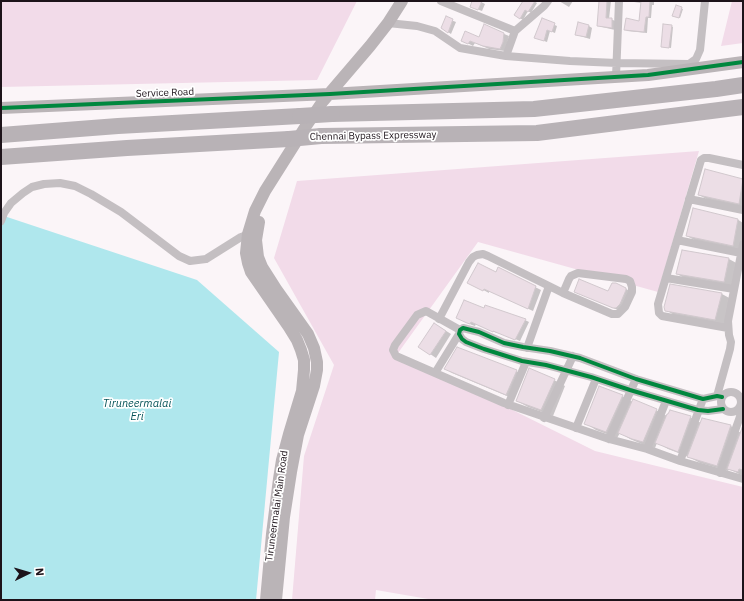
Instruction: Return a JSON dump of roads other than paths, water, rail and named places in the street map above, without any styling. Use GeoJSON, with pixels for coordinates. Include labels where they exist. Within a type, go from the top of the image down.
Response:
{"type":"FeatureCollection","features":[{"type":"Feature","properties":{"kind":"highway"},"geometry":{"type":"LineString","coordinates":[[1,135],[118,126],[332,114],[534,109],[743,85]]}},
{"type":"Feature","properties":{"kind":"highway","name":"Chennai Bypass Expressway"},"geometry":{"type":"LineString","coordinates":[[1,157],[321,136],[537,133],[743,107]]}},
{"type":"Feature","properties":{"kind":"main road","name":"Tiruneermalai Main Road"},"geometry":{"type":"LineString","coordinates":[[266,600],[279,479],[287,441],[302,391],[304,360],[293,333],[250,272],[246,253],[270,195],[313,127],[330,94],[388,23],[402,1]]}},
{"type":"Feature","properties":{"kind":"main road","name":"Service Road"},"geometry":{"type":"LineString","coordinates":[[1,108],[330,94],[616,77],[648,75],[743,62]]}},
{"type":"Feature","properties":{"kind":"main road","name":"Tiruneermalai Main Road"},"geometry":{"type":"LineString","coordinates":[[252,236],[262,267],[308,334],[314,348],[317,362],[314,386],[298,435],[291,472],[283,523],[276,600]]}},
{"type":"Feature","properties":{"kind":"street"},"geometry":{"type":"LineString","coordinates":[[441,1],[515,30]]}},
{"type":"Feature","properties":{"kind":"street"},"geometry":{"type":"LineString","coordinates":[[506,56],[515,30],[548,1]]}},
{"type":"Feature","properties":{"kind":"street"},"geometry":{"type":"LineString","coordinates":[[616,77],[619,1]]}},
{"type":"Feature","properties":{"kind":"street"},"geometry":{"type":"LineString","coordinates":[[388,23],[417,26],[435,31],[460,48],[506,56],[570,61],[689,64],[696,60],[700,50],[705,1]]}},
{"type":"Feature","properties":{"kind":"street"},"geometry":{"type":"LineString","coordinates":[[728,328],[662,316],[659,313],[658,304],[701,160],[704,158],[709,158],[743,165]]}},
{"type":"Feature","properties":{"kind":"street"},"geometry":{"type":"LineString","coordinates":[[1,221],[4,213],[11,203],[32,187],[44,184],[60,184],[75,186],[91,194],[121,212],[179,256],[190,261],[206,259],[241,237],[252,236]]}},
{"type":"Feature","properties":{"kind":"street"},"geometry":{"type":"LineString","coordinates":[[689,199],[743,210]]}},
{"type":"Feature","properties":{"kind":"street"},"geometry":{"type":"LineString","coordinates":[[677,240],[741,253]]}},
{"type":"Feature","properties":{"kind":"street"},"geometry":{"type":"LineString","coordinates":[[723,409],[720,397],[731,342],[728,335],[728,322],[743,244]]}},
{"type":"Feature","properties":{"kind":"street"},"geometry":{"type":"LineString","coordinates":[[440,319],[469,262],[473,257],[483,254],[563,293],[612,314],[618,314],[626,307],[632,292],[632,287],[630,281],[626,279],[578,273],[568,279],[563,293]]}},
{"type":"Feature","properties":{"kind":"street"},"geometry":{"type":"LineString","coordinates":[[666,278],[734,289]]}},
{"type":"Feature","properties":{"kind":"street"},"geometry":{"type":"LineString","coordinates":[[527,348],[549,286]]}},
{"type":"Feature","properties":{"kind":"street"},"geometry":{"type":"LineString","coordinates":[[742,408],[732,412],[723,409],[708,411],[698,410],[546,365],[526,362],[484,349],[462,339],[460,332],[426,311],[417,315],[393,350],[396,356],[508,405],[609,439],[743,479]]}},
{"type":"Feature","properties":{"kind":"street"},"geometry":{"type":"LineString","coordinates":[[435,373],[463,328],[479,332],[504,343],[527,348],[550,350],[572,356],[636,379],[703,399],[720,397],[731,392],[740,395],[742,408],[720,473]]}},
{"type":"Feature","properties":{"kind":"street"},"geometry":{"type":"LineString","coordinates":[[544,418],[572,356]]}},
{"type":"Feature","properties":{"kind":"street"},"geometry":{"type":"LineString","coordinates":[[508,405],[526,362]]}},
{"type":"Feature","properties":{"kind":"street"},"geometry":{"type":"LineString","coordinates":[[576,428],[596,379]]}},
{"type":"Feature","properties":{"kind":"street"},"geometry":{"type":"LineString","coordinates":[[609,439],[636,379]]}},
{"type":"Feature","properties":{"kind":"street"},"geometry":{"type":"LineString","coordinates":[[680,461],[703,399]]}},
{"type":"Feature","properties":{"kind":"street"},"geometry":{"type":"LineString","coordinates":[[646,449],[666,401]]}},
{"type":"Feature","properties":{"kind":"water","name":"Tiruneermalai Eri"},"geometry":{"type":"Polygon","coordinates":[[[1,215],[197,280],[279,352],[256,600],[1,600],[1,215]]]}}]}
